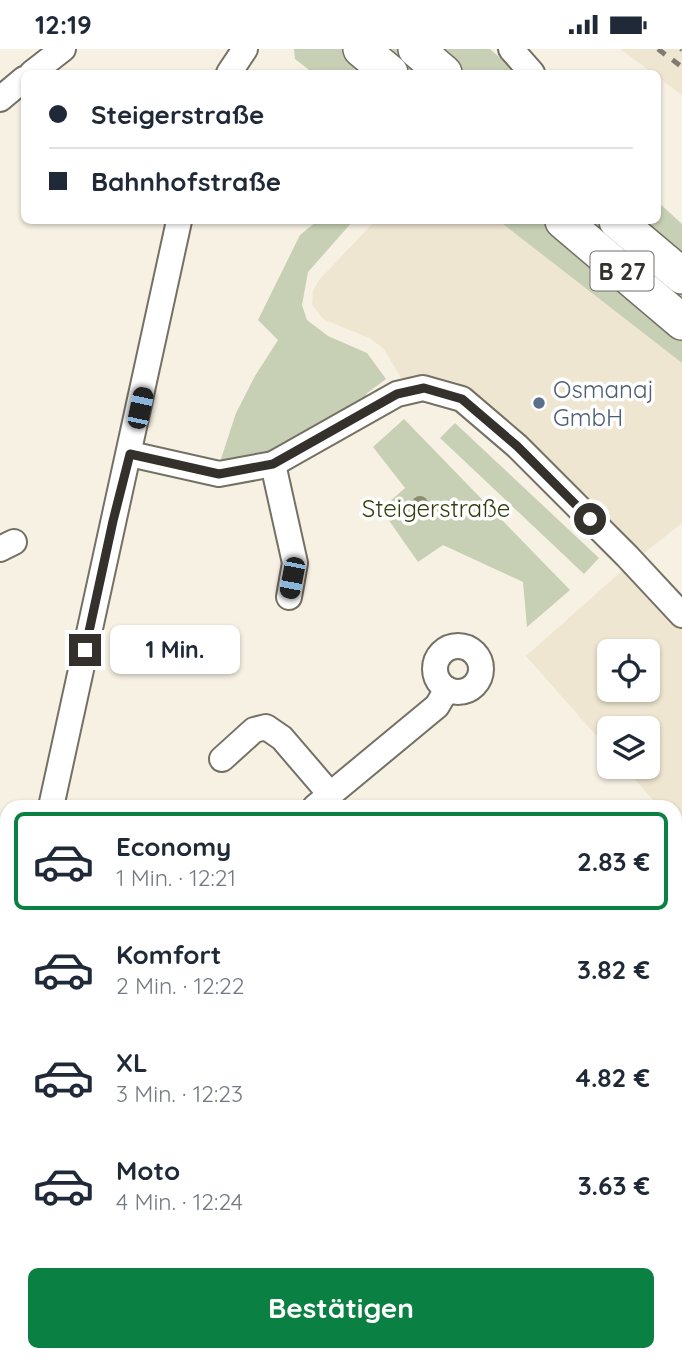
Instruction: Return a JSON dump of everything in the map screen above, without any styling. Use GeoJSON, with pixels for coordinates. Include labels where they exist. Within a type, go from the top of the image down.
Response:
{"type":"FeatureCollection","features":[{"type":"Feature","properties":{"kind":"highway"},"geometry":{"type":"LineString","coordinates":[[361,49],[386,70]]}},
{"type":"Feature","properties":{"kind":"highway"},"geometry":{"type":"LineString","coordinates":[[416,49],[440,70]]}},
{"type":"Feature","properties":{"kind":"highway","name":"B 27"},"geometry":{"type":"LineString","coordinates":[[567,224],[682,322]]}},
{"type":"Feature","properties":{"kind":"highway","name":"B 27"},"geometry":{"type":"LineString","coordinates":[[621,224],[682,276]]}},
{"type":"Feature","properties":{"kind":"street"},"geometry":{"type":"LineString","coordinates":[[36,70],[63,49]]}},
{"type":"Feature","properties":{"kind":"street"},"geometry":{"type":"LineString","coordinates":[[231,70],[245,49]]}},
{"type":"Feature","properties":{"kind":"street"},"geometry":{"type":"LineString","coordinates":[[511,49],[530,70]]}},
{"type":"Feature","properties":{"kind":"street"},"geometry":{"type":"LineString","coordinates":[[0,99],[21,82]]}},
{"type":"Feature","properties":{"kind":"street"},"geometry":{"type":"LineString","coordinates":[[53,800],[179,224]]}},
{"type":"Feature","properties":{"kind":"street"},"geometry":{"type":"LineString","coordinates":[[130,454],[219,474],[273,464],[397,394],[424,388],[462,399],[517,446],[682,615]]}},
{"type":"Feature","properties":{"kind":"street"},"geometry":{"type":"LineString","coordinates":[[273,464],[295,563],[289,597]]}},
{"type":"Feature","properties":{"kind":"street"},"geometry":{"type":"LineString","coordinates":[[324,800],[437,706],[447,689]]}},
{"type":"Feature","properties":{"kind":"street"},"geometry":{"type":"LineString","coordinates":[[222,759],[254,730],[266,727],[282,738],[322,800]]}},
{"type":"Feature","properties":{"kind":"shaded area"},"geometry":{"type":"Polygon","coordinates":[[[620,49],[682,49],[682,95],[661,79],[661,70],[649,70],[620,49]]]}},
{"type":"Feature","properties":{"kind":"shaded area"},"geometry":{"type":"Polygon","coordinates":[[[372,224],[503,224],[682,363],[682,523],[633,562],[682,619],[682,800],[653,800],[634,779],[660,779],[660,716],[597,716],[597,736],[526,656],[632,562],[472,393],[458,384],[403,381],[383,348],[369,338],[323,319],[312,305],[313,291],[319,280],[372,224]]]}},
{"type":"Feature","properties":{"kind":"green space"},"geometry":{"type":"Polygon","coordinates":[[[294,49],[490,49],[514,70],[309,70],[295,59],[294,49]]]}},
{"type":"Feature","properties":{"kind":"green space"},"geometry":{"type":"Polygon","coordinates":[[[661,205],[682,224],[682,363],[503,224],[661,224],[661,205]]]}},
{"type":"Feature","properties":{"kind":"green space"},"geometry":{"type":"Polygon","coordinates":[[[313,224],[350,224],[308,272],[302,305],[307,320],[328,336],[367,353],[386,379],[366,394],[374,403],[270,458],[218,468],[236,413],[278,340],[258,320],[300,235],[313,224]]]}},
{"type":"Feature","properties":{"kind":"green space","name":"Steigerstraße"},"geometry":{"type":"Polygon","coordinates":[[[404,419],[570,590],[527,627],[523,582],[443,545],[418,562],[381,509],[405,488],[373,447],[404,419]]]}},
{"type":"Feature","properties":{"kind":"green space"},"geometry":{"type":"Polygon","coordinates":[[[455,423],[599,558],[584,574],[440,438],[455,423]]]}},
{"type":"Feature","properties":{"kind":"railway"},"geometry":{"type":"LineString","coordinates":[[658,49],[682,67]]}},
{"type":"Feature","properties":{"kind":"place","name":"Osmanaj GmbH"},"geometry":{"type":"Point","coordinates":[539,403]}},
{"type":"Feature","properties":{"kind":"route"},"geometry":{"type":"LineString","coordinates":[[85,650],[130,454],[219,474],[273,464],[397,394],[424,388],[462,399],[517,446],[590,519]]}}]}
